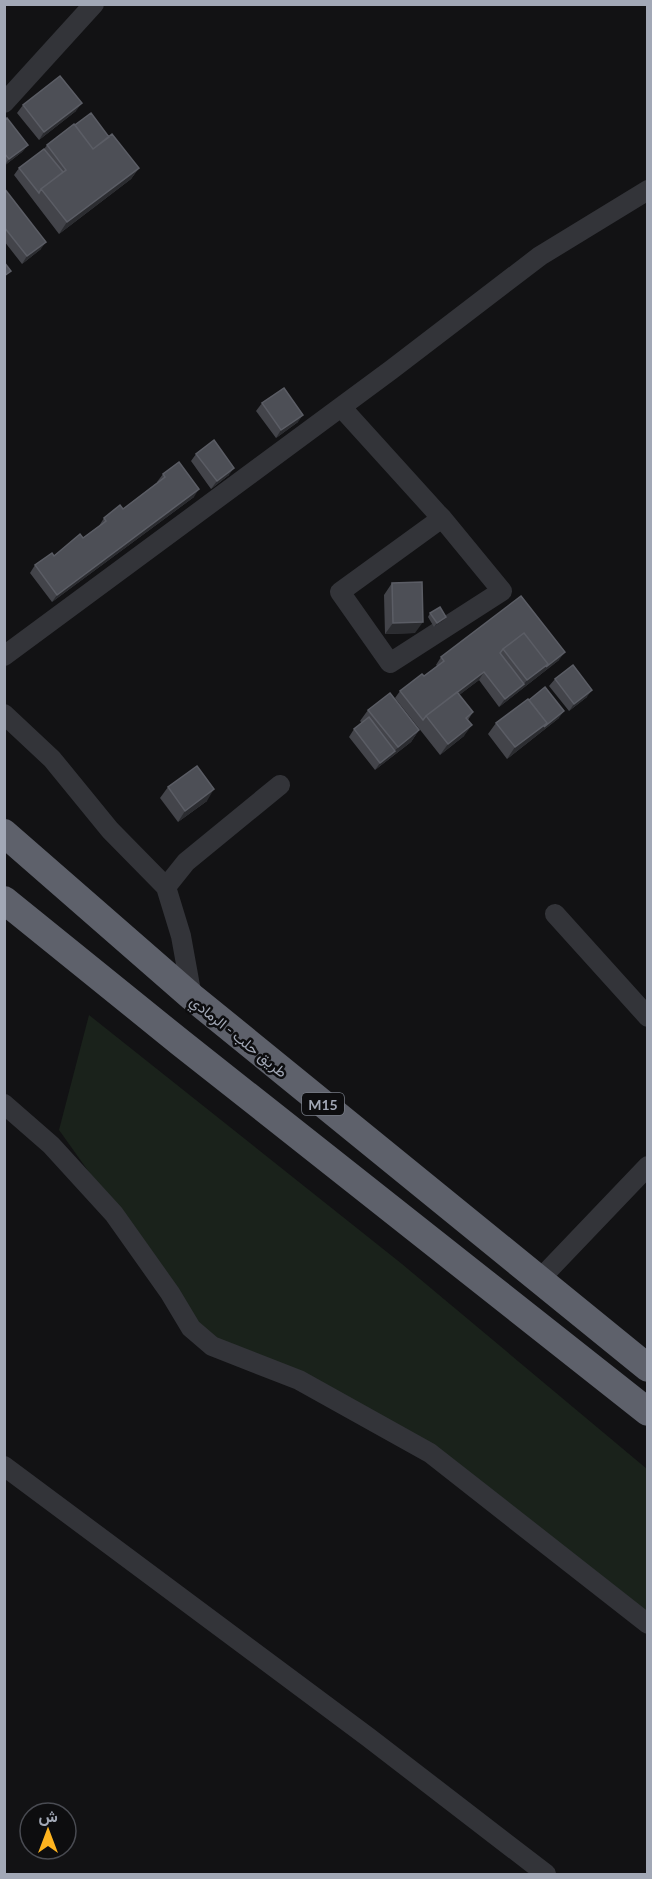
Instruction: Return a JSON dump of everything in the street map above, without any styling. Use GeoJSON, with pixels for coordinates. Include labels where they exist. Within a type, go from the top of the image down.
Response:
{"type":"FeatureCollection","features":[{"type":"Feature","properties":{"kind":"highway","name":"طريق حلب - الرمادي"},"geometry":{"type":"LineString","coordinates":[[4,833],[192,997],[648,1368]]}},
{"type":"Feature","properties":{"kind":"highway","name":"M15"},"geometry":{"type":"LineString","coordinates":[[4,900],[648,1412]]}},
{"type":"Feature","properties":{"kind":"street"},"geometry":{"type":"LineString","coordinates":[[4,103],[94,4]]}},
{"type":"Feature","properties":{"kind":"street"},"geometry":{"type":"LineString","coordinates":[[4,656],[341,407],[540,256],[648,190]]}},
{"type":"Feature","properties":{"kind":"street"},"geometry":{"type":"LineString","coordinates":[[341,407],[441,518],[502,591],[390,663],[340,592],[441,518]]}},
{"type":"Feature","properties":{"kind":"street"},"geometry":{"type":"LineString","coordinates":[[4,714],[52,759],[110,830],[166,887],[181,936],[192,997]]}},
{"type":"Feature","properties":{"kind":"street"},"geometry":{"type":"LineString","coordinates":[[166,887],[186,862],[280,785]]}},
{"type":"Feature","properties":{"kind":"street"},"geometry":{"type":"LineString","coordinates":[[555,914],[648,1017]]}},
{"type":"Feature","properties":{"kind":"street"},"geometry":{"type":"LineString","coordinates":[[4,1104],[51,1145],[114,1214],[170,1293],[191,1328],[212,1346],[299,1380],[430,1454],[648,1624]]}},
{"type":"Feature","properties":{"kind":"street"},"geometry":{"type":"LineString","coordinates":[[539,1280],[648,1166]]}},
{"type":"Feature","properties":{"kind":"street"},"geometry":{"type":"LineString","coordinates":[[4,1466],[368,1737],[546,1875]]}},
{"type":"Feature","properties":{"kind":"shaded area"},"geometry":{"type":"Polygon","coordinates":[[[89,1015],[402,1264],[647,1469],[647,1618],[430,1448],[317,1379],[209,1335],[183,1304],[59,1130],[89,1015]]]}},
{"type":"Feature","properties":{"kind":"building"},"geometry":{"type":"Polygon","coordinates":[[[60,76],[82,103],[44,132],[23,105],[60,76]]]}},
{"type":"Feature","properties":{"kind":"building"},"geometry":{"type":"Polygon","coordinates":[[[91,113],[109,137],[93,149],[75,125],[91,113]]]}},
{"type":"Feature","properties":{"kind":"building"},"geometry":{"type":"Polygon","coordinates":[[[7,118],[28,145],[9,159],[4,153],[4,121],[7,118]]]}},
{"type":"Feature","properties":{"kind":"building"},"geometry":{"type":"Polygon","coordinates":[[[74,124],[93,149],[112,134],[139,168],[67,222],[41,189],[66,170],[47,145],[74,124]]]}},
{"type":"Feature","properties":{"kind":"building"},"geometry":{"type":"Polygon","coordinates":[[[44,149],[63,172],[39,193],[19,168],[44,149]]]}},
{"type":"Feature","properties":{"kind":"building"},"geometry":{"type":"Polygon","coordinates":[[[4,188],[46,242],[27,256],[4,227],[4,188]]]}},
{"type":"Feature","properties":{"kind":"building"},"geometry":{"type":"Polygon","coordinates":[[[4,262],[11,271],[4,276],[4,262]]]}},
{"type":"Feature","properties":{"kind":"building"},"geometry":{"type":"Polygon","coordinates":[[[284,388],[303,415],[281,430],[262,403],[284,388]]]}},
{"type":"Feature","properties":{"kind":"building"},"geometry":{"type":"Polygon","coordinates":[[[214,440],[234,468],[217,481],[196,454],[214,440]]]}},
{"type":"Feature","properties":{"kind":"building"},"geometry":{"type":"Polygon","coordinates":[[[179,462],[199,489],[57,595],[35,565],[52,553],[54,556],[80,534],[83,538],[106,521],[104,518],[120,505],[123,509],[165,477],[163,474],[179,462]]]}},
{"type":"Feature","properties":{"kind":"building"},"geometry":{"type":"Polygon","coordinates":[[[422,582],[423,622],[393,623],[392,583],[422,582]]]}},
{"type":"Feature","properties":{"kind":"building"},"geometry":{"type":"Polygon","coordinates":[[[521,596],[565,652],[546,667],[548,664],[524,633],[500,653],[524,684],[505,699],[484,672],[423,720],[400,691],[444,661],[441,657],[521,596]]]}},
{"type":"Feature","properties":{"kind":"building"},"geometry":{"type":"Polygon","coordinates":[[[440,607],[446,617],[437,623],[430,613],[440,607]]]}},
{"type":"Feature","properties":{"kind":"building"},"geometry":{"type":"Polygon","coordinates":[[[524,633],[548,664],[527,680],[503,649],[524,633]]]}},
{"type":"Feature","properties":{"kind":"building"},"geometry":{"type":"Polygon","coordinates":[[[573,665],[592,690],[574,704],[555,679],[573,665]]]}},
{"type":"Feature","properties":{"kind":"building"},"geometry":{"type":"Polygon","coordinates":[[[545,687],[564,711],[544,727],[547,723],[529,700],[545,687]]]}},
{"type":"Feature","properties":{"kind":"building"},"geometry":{"type":"Polygon","coordinates":[[[457,692],[473,712],[466,718],[472,725],[448,744],[426,716],[457,692]]]}},
{"type":"Feature","properties":{"kind":"building"},"geometry":{"type":"Polygon","coordinates":[[[390,693],[419,730],[398,747],[368,710],[390,693]]]}},
{"type":"Feature","properties":{"kind":"building"},"geometry":{"type":"Polygon","coordinates":[[[528,699],[547,723],[515,747],[496,723],[528,699]]]}},
{"type":"Feature","properties":{"kind":"building"},"geometry":{"type":"Polygon","coordinates":[[[369,717],[395,751],[380,763],[354,729],[369,717]]]}},
{"type":"Feature","properties":{"kind":"building"},"geometry":{"type":"Polygon","coordinates":[[[197,766],[214,789],[185,811],[168,787],[197,766]]]}}]}
